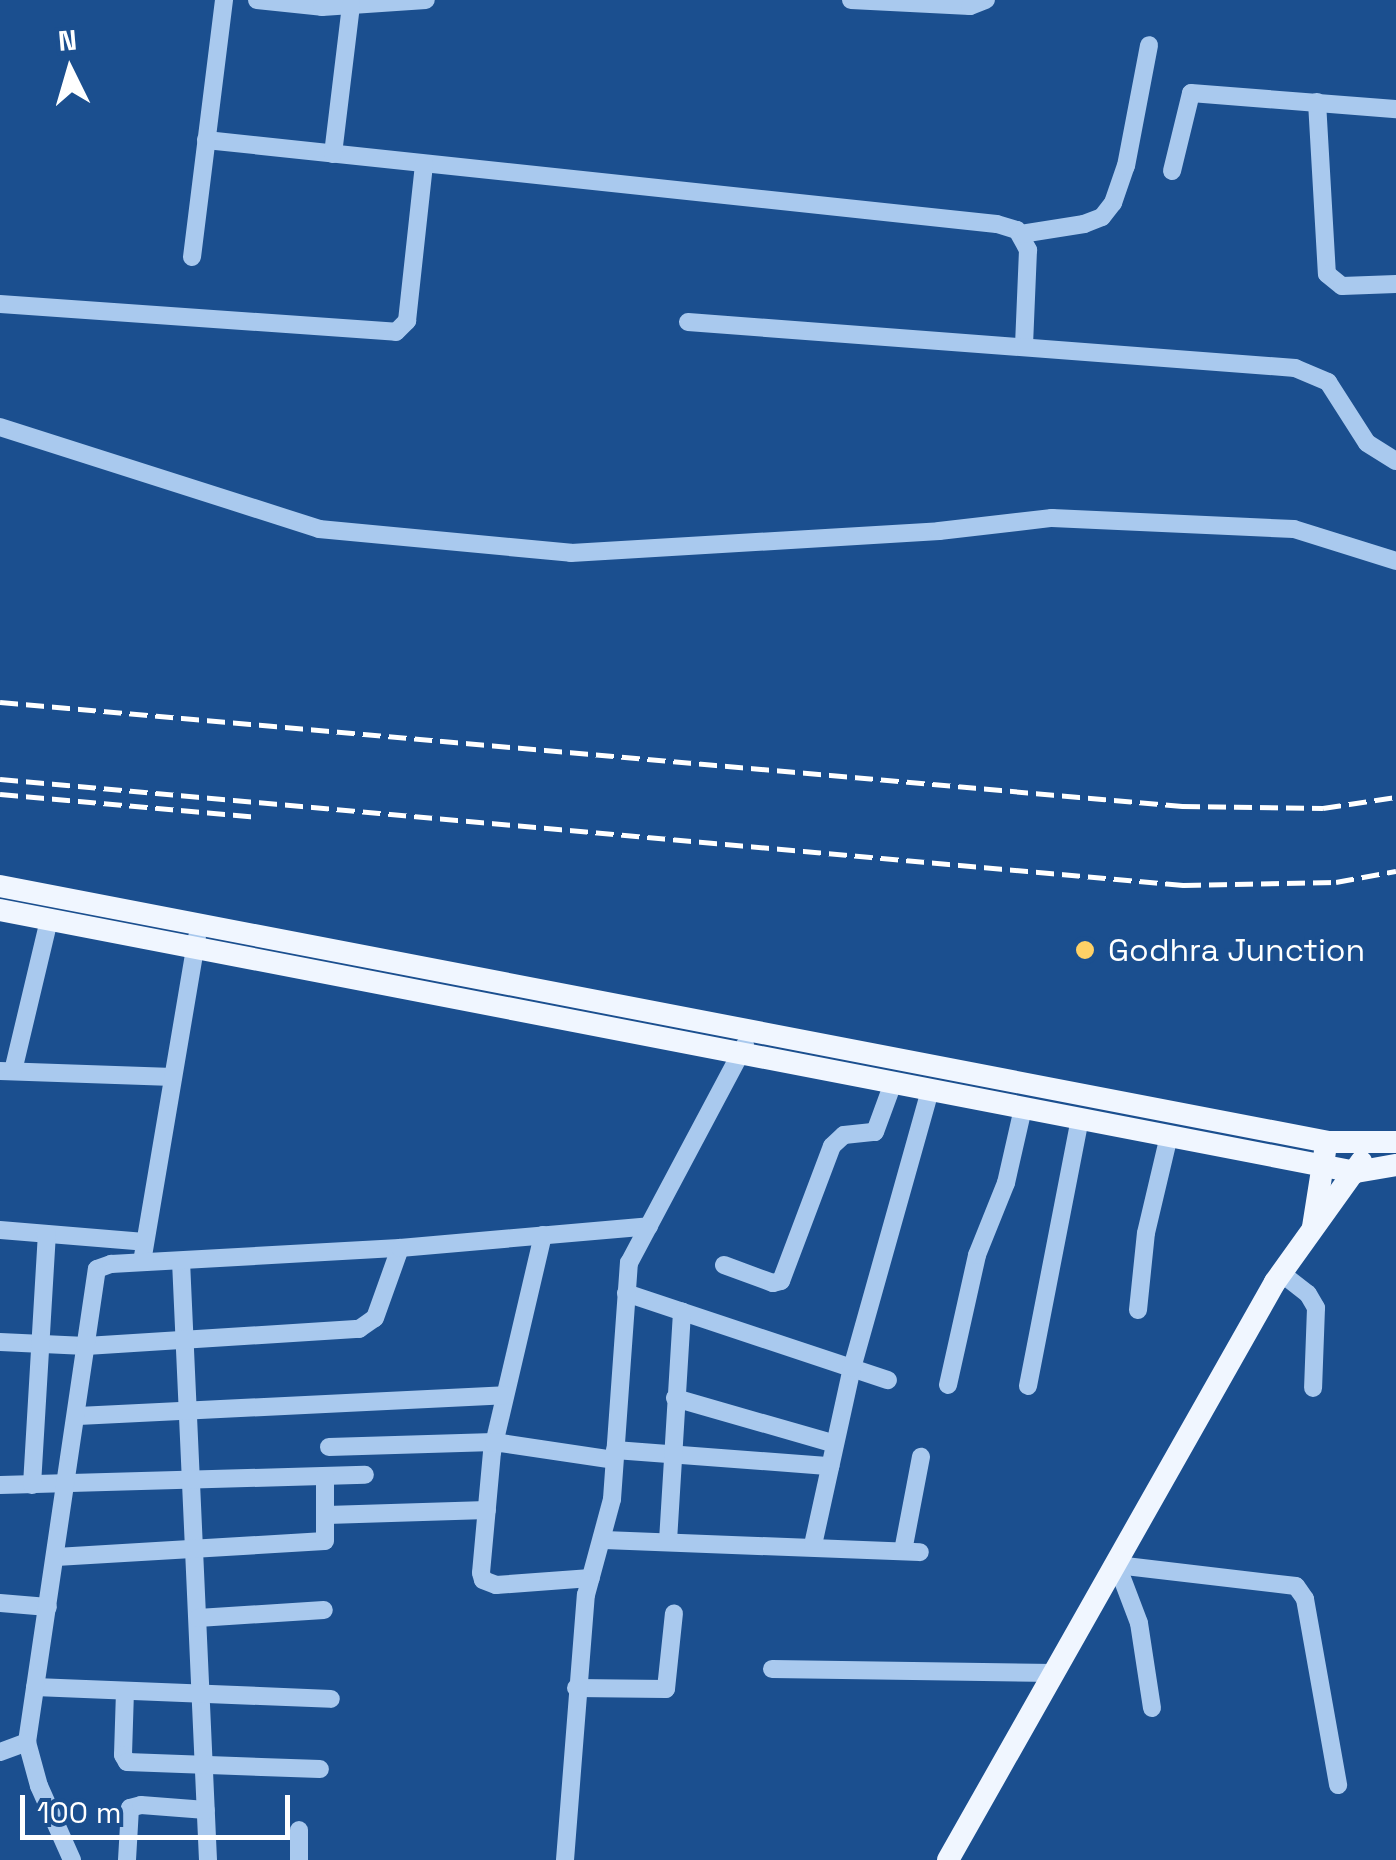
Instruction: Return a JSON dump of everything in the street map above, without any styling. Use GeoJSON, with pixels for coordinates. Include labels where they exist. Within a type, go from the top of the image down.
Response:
{"type":"FeatureCollection","features":[{"type":"Feature","properties":{"kind":"main road"},"geometry":{"type":"LineString","coordinates":[[0,886],[1328,1142],[1396,1142]]}},
{"type":"Feature","properties":{"kind":"main road"},"geometry":{"type":"LineString","coordinates":[[0,910],[1356,1172],[1396,1166]]}},
{"type":"Feature","properties":{"kind":"main road"},"geometry":{"type":"LineString","coordinates":[[1312,1231],[1320,1165],[1328,1142]]}},
{"type":"Feature","properties":{"kind":"main road"},"geometry":{"type":"LineString","coordinates":[[948,1860],[1281,1273],[1372,1145]]}},
{"type":"Feature","properties":{"kind":"street"},"geometry":{"type":"LineString","coordinates":[[192,257],[224,0]]}},
{"type":"Feature","properties":{"kind":"street"},"geometry":{"type":"LineString","coordinates":[[257,0],[351,5],[426,0]]}},
{"type":"Feature","properties":{"kind":"street"},"geometry":{"type":"LineString","coordinates":[[851,0],[970,6],[986,0]]}},
{"type":"Feature","properties":{"kind":"street"},"geometry":{"type":"LineString","coordinates":[[333,154],[351,5]]}},
{"type":"Feature","properties":{"kind":"street"},"geometry":{"type":"LineString","coordinates":[[206,140],[997,224],[1022,234],[1084,224],[1102,217],[1114,203],[1126,166],[1149,44]]}},
{"type":"Feature","properties":{"kind":"street"},"geometry":{"type":"LineString","coordinates":[[1172,171],[1192,93],[1396,108]]}},
{"type":"Feature","properties":{"kind":"street"},"geometry":{"type":"LineString","coordinates":[[1318,102],[1327,274],[1342,286],[1396,284]]}},
{"type":"Feature","properties":{"kind":"street"},"geometry":{"type":"LineString","coordinates":[[0,304],[396,332],[407,321],[424,164]]}},
{"type":"Feature","properties":{"kind":"street"},"geometry":{"type":"LineString","coordinates":[[1022,234],[1028,250],[1024,348]]}},
{"type":"Feature","properties":{"kind":"street"},"geometry":{"type":"LineString","coordinates":[[688,322],[1295,368],[1328,382],[1366,442],[1396,461]]}},
{"type":"Feature","properties":{"kind":"street"},"geometry":{"type":"LineString","coordinates":[[0,427],[319,530],[570,553],[1071,518],[1294,529],[1396,561]]}},
{"type":"Feature","properties":{"kind":"street"},"geometry":{"type":"LineString","coordinates":[[48,920],[6,1071],[174,1077]]}},
{"type":"Feature","properties":{"kind":"street"},"geometry":{"type":"LineString","coordinates":[[142,1262],[200,924]]}},
{"type":"Feature","properties":{"kind":"street"},"geometry":{"type":"LineString","coordinates":[[564,1860],[576,1688],[591,1578],[604,1540],[629,1264],[744,1054],[748,1030]]}},
{"type":"Feature","properties":{"kind":"street"},"geometry":{"type":"LineString","coordinates":[[724,1265],[773,1283],[780,1281],[832,1146],[844,1135],[868,1134],[879,1128],[894,1083]]}},
{"type":"Feature","properties":{"kind":"street"},"geometry":{"type":"LineString","coordinates":[[813,1545],[852,1368],[930,1090]]}},
{"type":"Feature","properties":{"kind":"street"},"geometry":{"type":"LineString","coordinates":[[948,1386],[977,1255],[1006,1182],[1022,1108]]}},
{"type":"Feature","properties":{"kind":"street"},"geometry":{"type":"LineString","coordinates":[[1028,1386],[1080,1119]]}},
{"type":"Feature","properties":{"kind":"street"},"geometry":{"type":"LineString","coordinates":[[1138,1310],[1146,1232],[1169,1136]]}},
{"type":"Feature","properties":{"kind":"street"},"geometry":{"type":"LineString","coordinates":[[72,1860],[39,1786],[27,1742],[97,1269],[142,1262],[400,1248],[649,1226]]}},
{"type":"Feature","properties":{"kind":"street"},"geometry":{"type":"LineString","coordinates":[[0,1230],[145,1242]]}},
{"type":"Feature","properties":{"kind":"street"},"geometry":{"type":"LineString","coordinates":[[32,1485],[47,1234]]}},
{"type":"Feature","properties":{"kind":"street"},"geometry":{"type":"LineString","coordinates":[[543,1235],[494,1442],[481,1573],[489,1585],[591,1578]]}},
{"type":"Feature","properties":{"kind":"street"},"geometry":{"type":"LineString","coordinates":[[0,1342],[86,1346],[359,1329],[375,1318],[400,1248]]}},
{"type":"Feature","properties":{"kind":"street"},"geometry":{"type":"LineString","coordinates":[[181,1261],[208,1860]]}},
{"type":"Feature","properties":{"kind":"street"},"geometry":{"type":"LineString","coordinates":[[1281,1273],[1308,1294],[1316,1308],[1313,1388]]}},
{"type":"Feature","properties":{"kind":"street"},"geometry":{"type":"LineString","coordinates":[[626,1293],[888,1380]]}},
{"type":"Feature","properties":{"kind":"street"},"geometry":{"type":"LineString","coordinates":[[668,1541],[682,1311]]}},
{"type":"Feature","properties":{"kind":"street"},"geometry":{"type":"LineString","coordinates":[[78,1416],[504,1395]]}},
{"type":"Feature","properties":{"kind":"street"},"geometry":{"type":"LineString","coordinates":[[675,1398],[835,1444]]}},
{"type":"Feature","properties":{"kind":"street"},"geometry":{"type":"LineString","coordinates":[[329,1446],[494,1442],[614,1454],[671,1454],[830,1466]]}},
{"type":"Feature","properties":{"kind":"street"},"geometry":{"type":"LineString","coordinates":[[604,1540],[813,1545],[912,1552],[922,1457]]}},
{"type":"Feature","properties":{"kind":"street"},"geometry":{"type":"LineString","coordinates":[[0,1485],[365,1475]]}},
{"type":"Feature","properties":{"kind":"street"},"geometry":{"type":"LineString","coordinates":[[56,1557],[325,1541],[325,1476]]}},
{"type":"Feature","properties":{"kind":"street"},"geometry":{"type":"LineString","coordinates":[[327,1515],[487,1510]]}},
{"type":"Feature","properties":{"kind":"street"},"geometry":{"type":"LineString","coordinates":[[1152,1708],[1142,1634],[1116,1565],[1290,1584],[1302,1592],[1338,1786]]}},
{"type":"Feature","properties":{"kind":"street"},"geometry":{"type":"LineString","coordinates":[[0,1603],[48,1607]]}},
{"type":"Feature","properties":{"kind":"street"},"geometry":{"type":"LineString","coordinates":[[198,1618],[324,1610]]}},
{"type":"Feature","properties":{"kind":"street"},"geometry":{"type":"LineString","coordinates":[[576,1688],[666,1689],[674,1612]]}},
{"type":"Feature","properties":{"kind":"street"},"geometry":{"type":"LineString","coordinates":[[772,1669],[1054,1673]]}},
{"type":"Feature","properties":{"kind":"street"},"geometry":{"type":"LineString","coordinates":[[35,1687],[331,1699]]}},
{"type":"Feature","properties":{"kind":"street"},"geometry":{"type":"LineString","coordinates":[[125,1691],[124,1760],[320,1770]]}},
{"type":"Feature","properties":{"kind":"street"},"geometry":{"type":"LineString","coordinates":[[0,1752],[27,1742]]}},
{"type":"Feature","properties":{"kind":"street"},"geometry":{"type":"LineString","coordinates":[[126,1860],[130,1808],[141,1805],[206,1810]]}},
{"type":"Feature","properties":{"kind":"street"},"geometry":{"type":"LineString","coordinates":[[298,1830],[299,1860]]}},
{"type":"Feature","properties":{"kind":"railway"},"geometry":{"type":"LineString","coordinates":[[0,702],[1182,806],[1323,808],[1396,797]]}},
{"type":"Feature","properties":{"kind":"railway"},"geometry":{"type":"LineString","coordinates":[[0,779],[1183,885],[1336,882],[1396,871]]}},
{"type":"Feature","properties":{"kind":"railway"},"geometry":{"type":"LineString","coordinates":[[0,794],[256,817]]}},
{"type":"Feature","properties":{"kind":"place","name":"Godhra Junction"},"geometry":{"type":"Point","coordinates":[1085,950]}}]}
